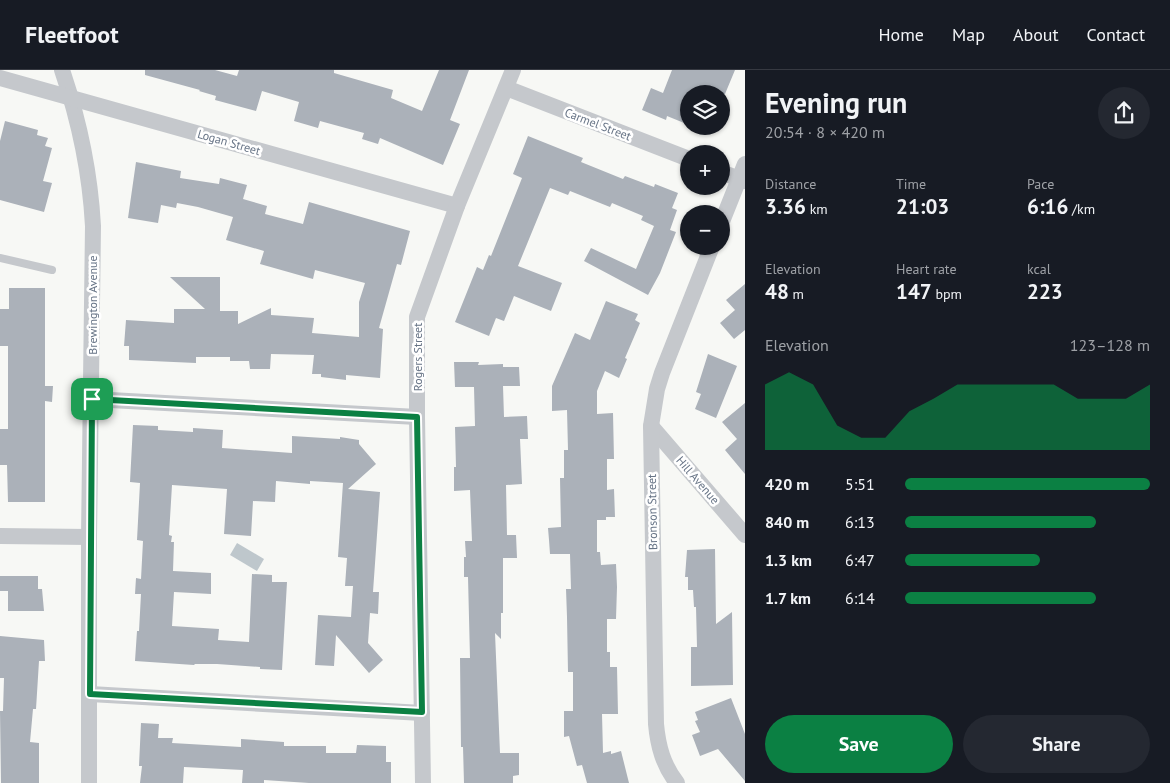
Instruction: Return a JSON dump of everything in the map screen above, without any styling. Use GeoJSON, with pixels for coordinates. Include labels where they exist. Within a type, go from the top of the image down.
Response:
{"type":"FeatureCollection","features":[{"type":"Feature","properties":{"kind":"street","name":"Brewington Avenue"},"geometry":{"type":"LineString","coordinates":[[62,70],[72,98],[85,150],[91,190],[93,226],[89,783]]}},
{"type":"Feature","properties":{"kind":"street","name":"Rogers Street"},"geometry":{"type":"LineString","coordinates":[[423,783],[417,317],[457,206],[513,70]]}},
{"type":"Feature","properties":{"kind":"street","name":"Logan Street"},"geometry":{"type":"LineString","coordinates":[[0,78],[457,206]]}},
{"type":"Feature","properties":{"kind":"street","name":"Carmel Street"},"geometry":{"type":"LineString","coordinates":[[506,88],[680,156]]}},
{"type":"Feature","properties":{"kind":"street"},"geometry":{"type":"LineString","coordinates":[[730,205],[742,180],[745,164]]}},
{"type":"Feature","properties":{"kind":"street"},"geometry":{"type":"LineString","coordinates":[[730,175],[742,180]]}},
{"type":"Feature","properties":{"kind":"street","name":"Bronson Street"},"geometry":{"type":"LineString","coordinates":[[677,783],[665,764],[660,751],[656,724],[651,426],[657,389],[662,373],[708,255]]}},
{"type":"Feature","properties":{"kind":"street"},"geometry":{"type":"LineString","coordinates":[[92,399],[417,417]]}},
{"type":"Feature","properties":{"kind":"street","name":"Hill Avenue"},"geometry":{"type":"LineString","coordinates":[[651,426],[745,535]]}},
{"type":"Feature","properties":{"kind":"street"},"geometry":{"type":"LineString","coordinates":[[0,536],[90,537]]}},
{"type":"Feature","properties":{"kind":"street"},"geometry":{"type":"LineString","coordinates":[[90,694],[422,712]]}},
{"type":"Feature","properties":{"kind":"lane"},"geometry":{"type":"LineString","coordinates":[[0,258],[52,270]]}},
{"type":"Feature","properties":{"kind":"shaded area"},"geometry":{"type":"Polygon","coordinates":[[[237,543],[264,559],[257,571],[230,555],[237,543]]]}},
{"type":"Feature","properties":{"kind":"building"},"geometry":{"type":"Polygon","coordinates":[[[145,70],[215,70],[237,76],[239,70],[334,70],[334,73],[393,90],[391,98],[422,111],[439,70],[469,70],[450,120],[460,124],[443,165],[380,138],[378,144],[362,139],[364,133],[320,121],[318,128],[294,121],[299,102],[262,91],[256,111],[215,100],[216,96],[200,90],[145,75],[145,70]]]}},
{"type":"Feature","properties":{"kind":"building"},"geometry":{"type":"Polygon","coordinates":[[[672,70],[735,70],[729,85],[680,85],[680,121],[667,116],[666,120],[642,110],[651,88],[663,93],[672,70]]]}},
{"type":"Feature","properties":{"kind":"building"},"geometry":{"type":"Polygon","coordinates":[[[5,121],[38,130],[37,135],[48,138],[45,146],[52,148],[43,181],[52,183],[44,212],[0,200],[0,141],[5,121]]]}},
{"type":"Feature","properties":{"kind":"building"},"geometry":{"type":"Polygon","coordinates":[[[528,136],[583,158],[581,162],[623,179],[625,176],[654,187],[655,184],[678,193],[672,208],[677,210],[670,230],[676,232],[660,273],[648,295],[584,261],[591,248],[636,269],[654,226],[641,220],[643,216],[612,203],[610,207],[570,191],[568,195],[550,188],[518,266],[562,283],[551,311],[514,296],[504,321],[496,318],[489,336],[455,322],[477,267],[483,270],[489,255],[491,256],[522,178],[513,174],[528,136]]]}},
{"type":"Feature","properties":{"kind":"building"},"geometry":{"type":"Polygon","coordinates":[[[136,162],[181,171],[180,178],[219,184],[220,178],[247,185],[243,199],[267,206],[265,214],[303,224],[309,202],[410,231],[401,265],[397,264],[379,328],[383,329],[380,378],[346,375],[346,380],[321,377],[321,374],[312,374],[314,355],[271,354],[270,369],[250,369],[249,361],[230,361],[230,357],[196,357],[196,363],[129,360],[129,346],[124,346],[126,320],[174,323],[174,309],[205,309],[170,277],[220,277],[220,311],[238,311],[238,324],[271,308],[271,315],[314,318],[312,333],[359,337],[359,302],[365,283],[315,270],[313,279],[260,264],[264,251],[226,240],[233,217],[198,207],[177,203],[176,208],[161,205],[158,223],[128,218],[136,162]]]}},
{"type":"Feature","properties":{"kind":"building"},"geometry":{"type":"Polygon","coordinates":[[[745,284],[745,330],[734,339],[720,323],[735,310],[726,300],[745,284]]]}},
{"type":"Feature","properties":{"kind":"building"},"geometry":{"type":"Polygon","coordinates":[[[9,288],[45,288],[45,386],[53,386],[52,402],[45,401],[45,502],[8,502],[7,465],[0,465],[0,429],[8,429],[8,346],[0,346],[0,309],[9,309],[9,288]]]}},
{"type":"Feature","properties":{"kind":"building"},"geometry":{"type":"Polygon","coordinates":[[[606,301],[638,314],[635,320],[640,323],[625,358],[627,359],[619,378],[605,371],[597,391],[597,414],[613,413],[614,459],[607,459],[607,490],[614,489],[615,517],[597,520],[597,552],[600,552],[601,565],[616,564],[617,587],[616,619],[607,619],[607,652],[610,652],[610,667],[617,667],[618,714],[602,714],[603,753],[611,751],[611,754],[621,751],[629,783],[587,783],[582,765],[577,766],[569,736],[564,737],[564,711],[573,711],[573,672],[568,672],[566,589],[571,589],[570,554],[550,554],[548,528],[561,527],[560,478],[564,478],[564,450],[568,450],[567,410],[552,411],[552,386],[575,333],[590,340],[606,301]]]}},
{"type":"Feature","properties":{"kind":"building"},"geometry":{"type":"Polygon","coordinates":[[[708,354],[737,366],[716,418],[695,409],[701,394],[696,392],[708,354]]]}},
{"type":"Feature","properties":{"kind":"building"},"geometry":{"type":"Polygon","coordinates":[[[454,362],[479,362],[478,365],[503,364],[503,367],[519,367],[520,386],[503,386],[504,417],[527,416],[528,439],[520,439],[522,484],[506,485],[507,535],[516,535],[517,558],[503,558],[501,639],[495,633],[500,753],[519,753],[519,775],[513,776],[513,783],[464,783],[463,747],[461,747],[460,658],[470,658],[468,577],[464,577],[464,557],[466,557],[465,541],[472,541],[470,490],[454,491],[454,467],[456,467],[455,427],[475,426],[474,387],[455,387],[454,362]]]}},
{"type":"Feature","properties":{"kind":"building"},"geometry":{"type":"Polygon","coordinates":[[[745,403],[745,474],[725,450],[737,439],[722,422],[745,403]]]}},
{"type":"Feature","properties":{"kind":"building"},"geometry":{"type":"Polygon","coordinates":[[[133,425],[158,426],[158,430],[193,432],[193,428],[223,430],[222,448],[292,453],[292,436],[340,439],[340,437],[359,440],[359,444],[376,464],[348,489],[380,492],[373,592],[379,592],[378,614],[370,613],[368,643],[383,660],[369,673],[336,635],[334,666],[315,665],[318,615],[351,617],[353,586],[345,586],[347,558],[338,557],[343,483],[310,481],[310,484],[276,481],[275,502],[253,501],[251,536],[224,534],[227,489],[172,485],[169,535],[172,536],[171,542],[174,542],[173,571],[211,573],[211,594],[174,592],[172,626],[219,629],[218,640],[249,642],[252,574],[272,575],[272,582],[287,582],[282,670],[217,664],[194,665],[135,661],[141,594],[135,594],[136,578],[141,579],[143,541],[137,540],[140,483],[130,482],[133,425]]]}},
{"type":"Feature","properties":{"kind":"building"},"geometry":{"type":"Polygon","coordinates":[[[715,549],[716,624],[732,612],[733,685],[691,686],[691,647],[697,647],[696,607],[694,607],[693,590],[688,590],[688,577],[685,577],[687,550],[715,549]]]}},
{"type":"Feature","properties":{"kind":"building"},"geometry":{"type":"Polygon","coordinates":[[[0,576],[38,576],[38,589],[42,589],[44,611],[8,611],[8,591],[0,591],[0,576]]]}},
{"type":"Feature","properties":{"kind":"building"},"geometry":{"type":"Polygon","coordinates":[[[0,636],[44,640],[45,661],[39,661],[36,709],[33,709],[30,742],[39,743],[39,783],[1,783],[0,711],[3,711],[4,678],[0,678],[0,636]]]}},
{"type":"Feature","properties":{"kind":"building"},"geometry":{"type":"Polygon","coordinates":[[[731,698],[745,734],[745,781],[718,749],[700,756],[692,735],[700,732],[695,721],[698,720],[695,712],[731,698]]]}},
{"type":"Feature","properties":{"kind":"building"},"geometry":{"type":"Polygon","coordinates":[[[141,723],[159,724],[158,738],[173,738],[172,743],[241,747],[241,739],[284,742],[284,746],[326,746],[326,753],[356,753],[357,745],[386,746],[386,762],[391,762],[391,783],[309,783],[264,780],[264,783],[242,783],[243,770],[184,767],[183,783],[140,783],[142,766],[139,766],[141,723]]]}},
{"type":"Feature","properties":{"kind":"route"},"geometry":{"type":"LineString","coordinates":[[92,399],[417,417],[422,712],[90,694],[92,399]]}}]}
